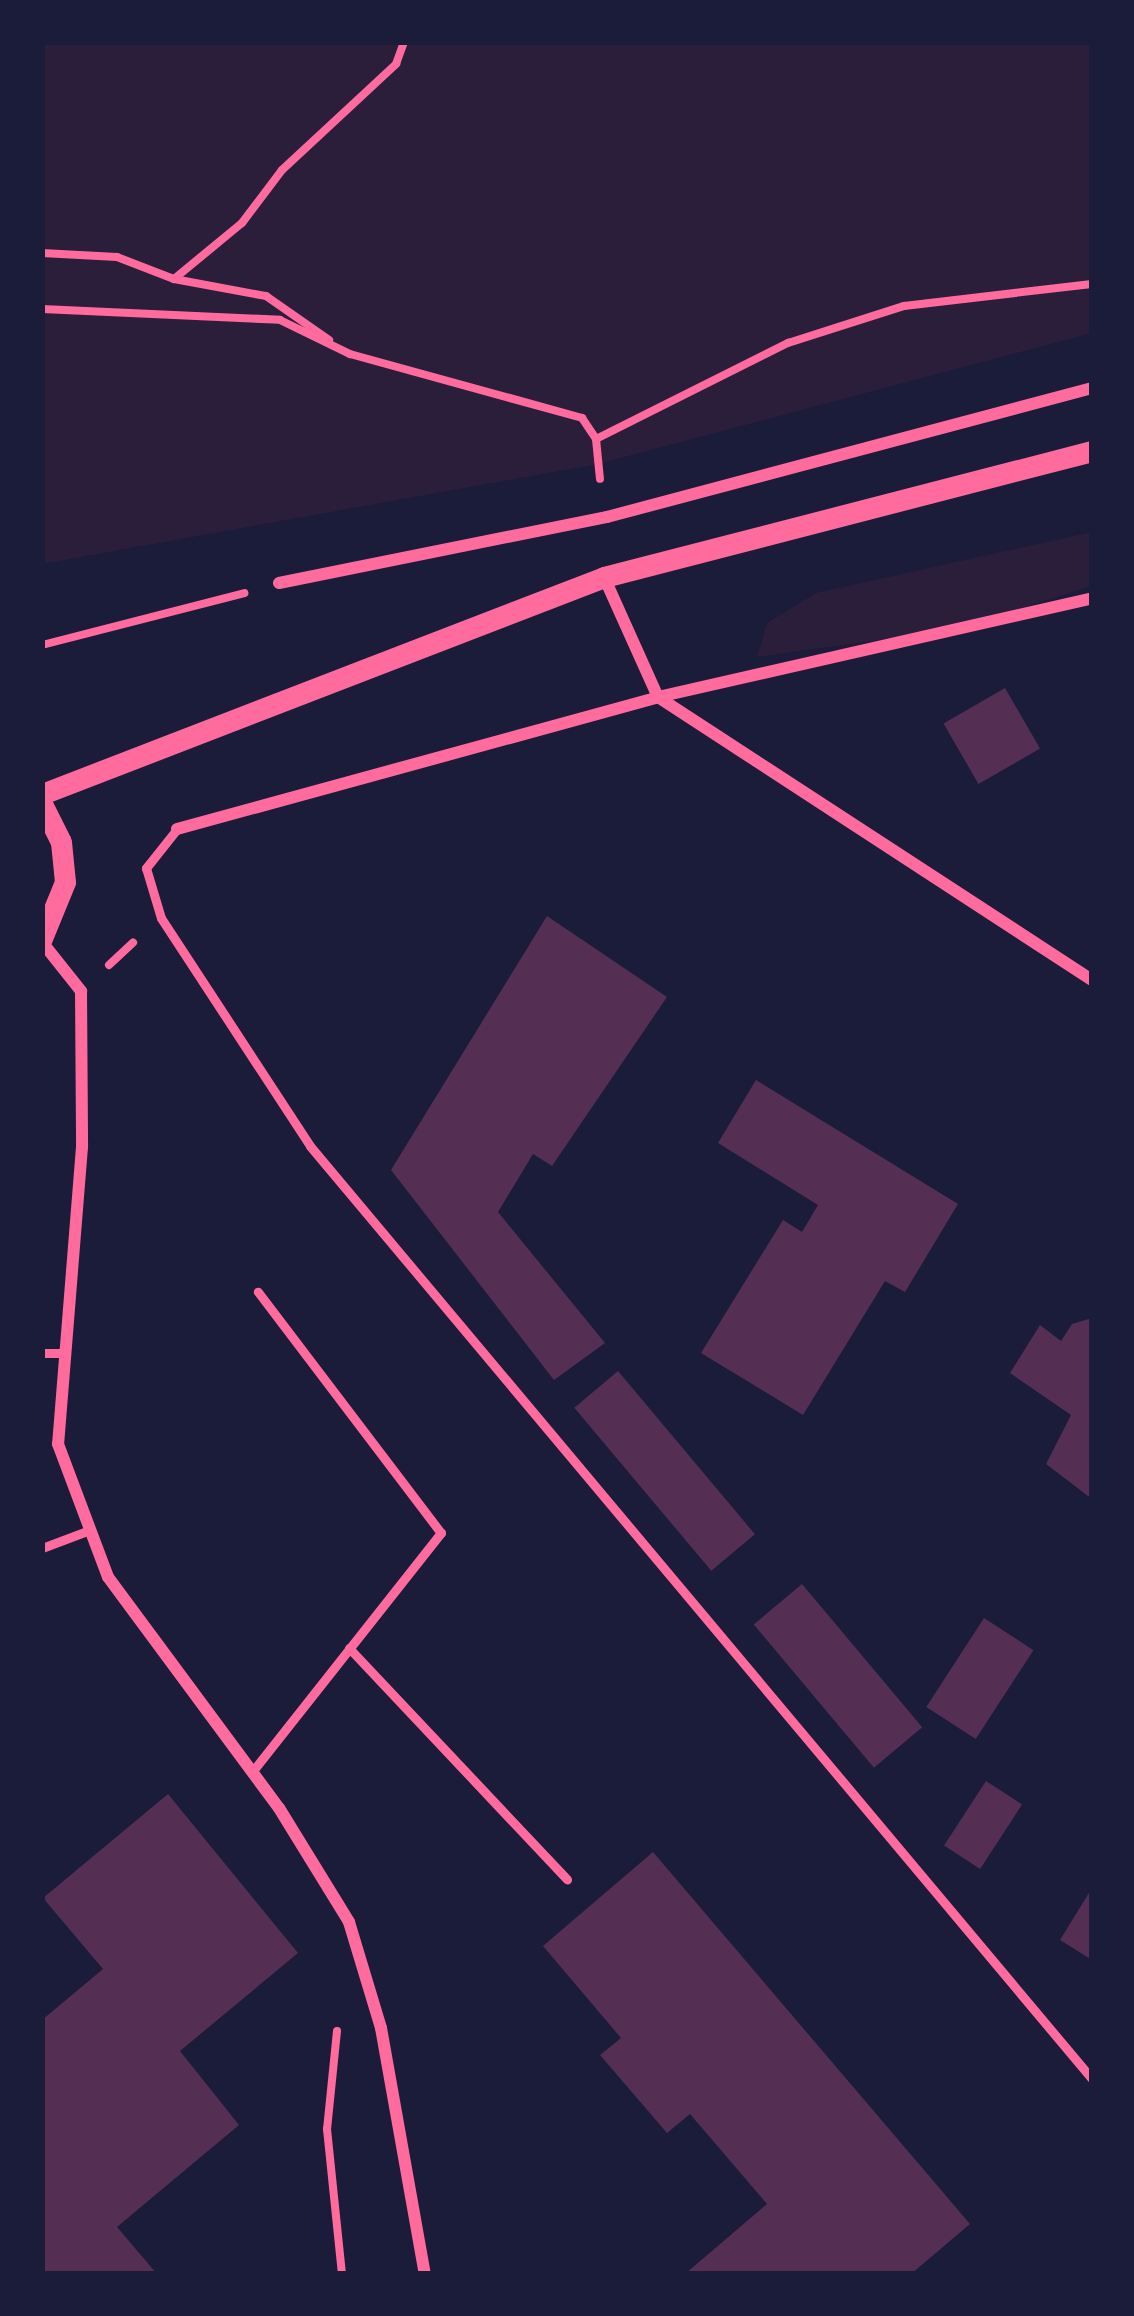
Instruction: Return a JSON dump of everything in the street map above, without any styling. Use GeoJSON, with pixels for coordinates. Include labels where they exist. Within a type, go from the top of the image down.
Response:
{"type":"FeatureCollection","features":[{"type":"Feature","properties":{"kind":"street"},"geometry":{"type":"LineString","coordinates":[[279,584],[607,517],[1092,388]]}},
{"type":"Feature","properties":{"kind":"street"},"geometry":{"type":"LineString","coordinates":[[42,794],[604,577],[1092,451]]}},
{"type":"Feature","properties":{"kind":"street"},"geometry":{"type":"LineString","coordinates":[[604,577],[658,697],[1092,980]]}},
{"type":"Feature","properties":{"kind":"street"},"geometry":{"type":"LineString","coordinates":[[177,829],[658,697],[1092,598]]}},
{"type":"Feature","properties":{"kind":"street"},"geometry":{"type":"LineString","coordinates":[[42,804],[61,842],[65,882],[42,940],[81,991],[82,1147],[58,1444],[108,1577],[252,1772],[349,1922],[380,2028],[425,2274]]}},
{"type":"Feature","properties":{"kind":"lane"},"geometry":{"type":"LineString","coordinates":[[177,829],[146,868],[161,918],[310,1146],[1092,2079]]}},
{"type":"Feature","properties":{"kind":"lane"},"geometry":{"type":"LineString","coordinates":[[252,1772],[442,1533],[258,1292]]}},
{"type":"Feature","properties":{"kind":"lane"},"geometry":{"type":"LineString","coordinates":[[42,1353],[66,1353]]}},
{"type":"Feature","properties":{"kind":"lane"},"geometry":{"type":"LineString","coordinates":[[42,1548],[90,1530]]}},
{"type":"Feature","properties":{"kind":"lane"},"geometry":{"type":"LineString","coordinates":[[349,1648],[567,1879]]}},
{"type":"Feature","properties":{"kind":"path"},"geometry":{"type":"LineString","coordinates":[[174,279],[242,223],[282,170],[396,64],[404,42]]}},
{"type":"Feature","properties":{"kind":"path"},"geometry":{"type":"LineString","coordinates":[[42,253],[117,257],[174,279],[266,296],[350,354]]}},
{"type":"Feature","properties":{"kind":"path"},"geometry":{"type":"LineString","coordinates":[[596,439],[788,343],[904,306],[1092,284]]}},
{"type":"Feature","properties":{"kind":"path"},"geometry":{"type":"LineString","coordinates":[[42,309],[280,320],[350,354],[582,418],[596,439],[607,517]]}},
{"type":"Feature","properties":{"kind":"path"},"geometry":{"type":"LineString","coordinates":[[42,645],[279,584]]}},
{"type":"Feature","properties":{"kind":"path"},"geometry":{"type":"LineString","coordinates":[[81,991],[161,918]]}},
{"type":"Feature","properties":{"kind":"path"},"geometry":{"type":"LineString","coordinates":[[339,2014],[326,2129],[342,2274]]}},
{"type":"Feature","properties":{"kind":"shaded area"},"geometry":{"type":"Polygon","coordinates":[[[42,42],[1092,42],[1092,333],[598,464],[42,564],[42,42]]]}},
{"type":"Feature","properties":{"kind":"shaded area"},"geometry":{"type":"Polygon","coordinates":[[[1092,532],[1092,586],[951,630],[757,657],[767,623],[816,593],[1092,532]]]}},
{"type":"Feature","properties":{"kind":"building"},"geometry":{"type":"Polygon","coordinates":[[[1005,688],[1040,749],[979,784],[944,724],[1005,688]]]}},
{"type":"Feature","properties":{"kind":"building"},"geometry":{"type":"Polygon","coordinates":[[[547,916],[667,997],[552,1166],[533,1154],[498,1212],[605,1343],[554,1380],[391,1170],[547,916]]]}},
{"type":"Feature","properties":{"kind":"building"},"geometry":{"type":"Polygon","coordinates":[[[756,1080],[958,1204],[905,1292],[885,1281],[803,1415],[701,1353],[783,1220],[802,1232],[818,1205],[718,1143],[756,1080]]]}},
{"type":"Feature","properties":{"kind":"building"},"geometry":{"type":"Polygon","coordinates":[[[1092,1318],[1092,1499],[1046,1464],[1071,1415],[1010,1373],[1040,1325],[1061,1341],[1072,1324],[1092,1318]]]}},
{"type":"Feature","properties":{"kind":"building"},"geometry":{"type":"Polygon","coordinates":[[[618,1371],[755,1534],[711,1571],[574,1408],[618,1371]]]}},
{"type":"Feature","properties":{"kind":"building"},"geometry":{"type":"Polygon","coordinates":[[[802,1584],[922,1727],[874,1768],[754,1624],[802,1584]]]}},
{"type":"Feature","properties":{"kind":"building"},"geometry":{"type":"Polygon","coordinates":[[[984,1618],[1033,1650],[976,1739],[926,1707],[984,1618]]]}},
{"type":"Feature","properties":{"kind":"building"},"geometry":{"type":"Polygon","coordinates":[[[986,1781],[1022,1804],[980,1869],[944,1846],[986,1781]]]}},
{"type":"Feature","properties":{"kind":"building"},"geometry":{"type":"Polygon","coordinates":[[[168,1794],[298,1953],[180,2051],[239,2125],[117,2227],[157,2274],[42,2274],[42,2020],[103,1969],[43,1898],[168,1794]]]}},
{"type":"Feature","properties":{"kind":"building"},"geometry":{"type":"Polygon","coordinates":[[[653,1852],[970,2224],[911,2274],[685,2274],[767,2204],[690,2114],[667,2133],[600,2055],[621,2038],[543,1946],[653,1852]]]}},
{"type":"Feature","properties":{"kind":"building"},"geometry":{"type":"Polygon","coordinates":[[[1092,1888],[1092,1960],[1060,1940],[1092,1888]]]}}]}
